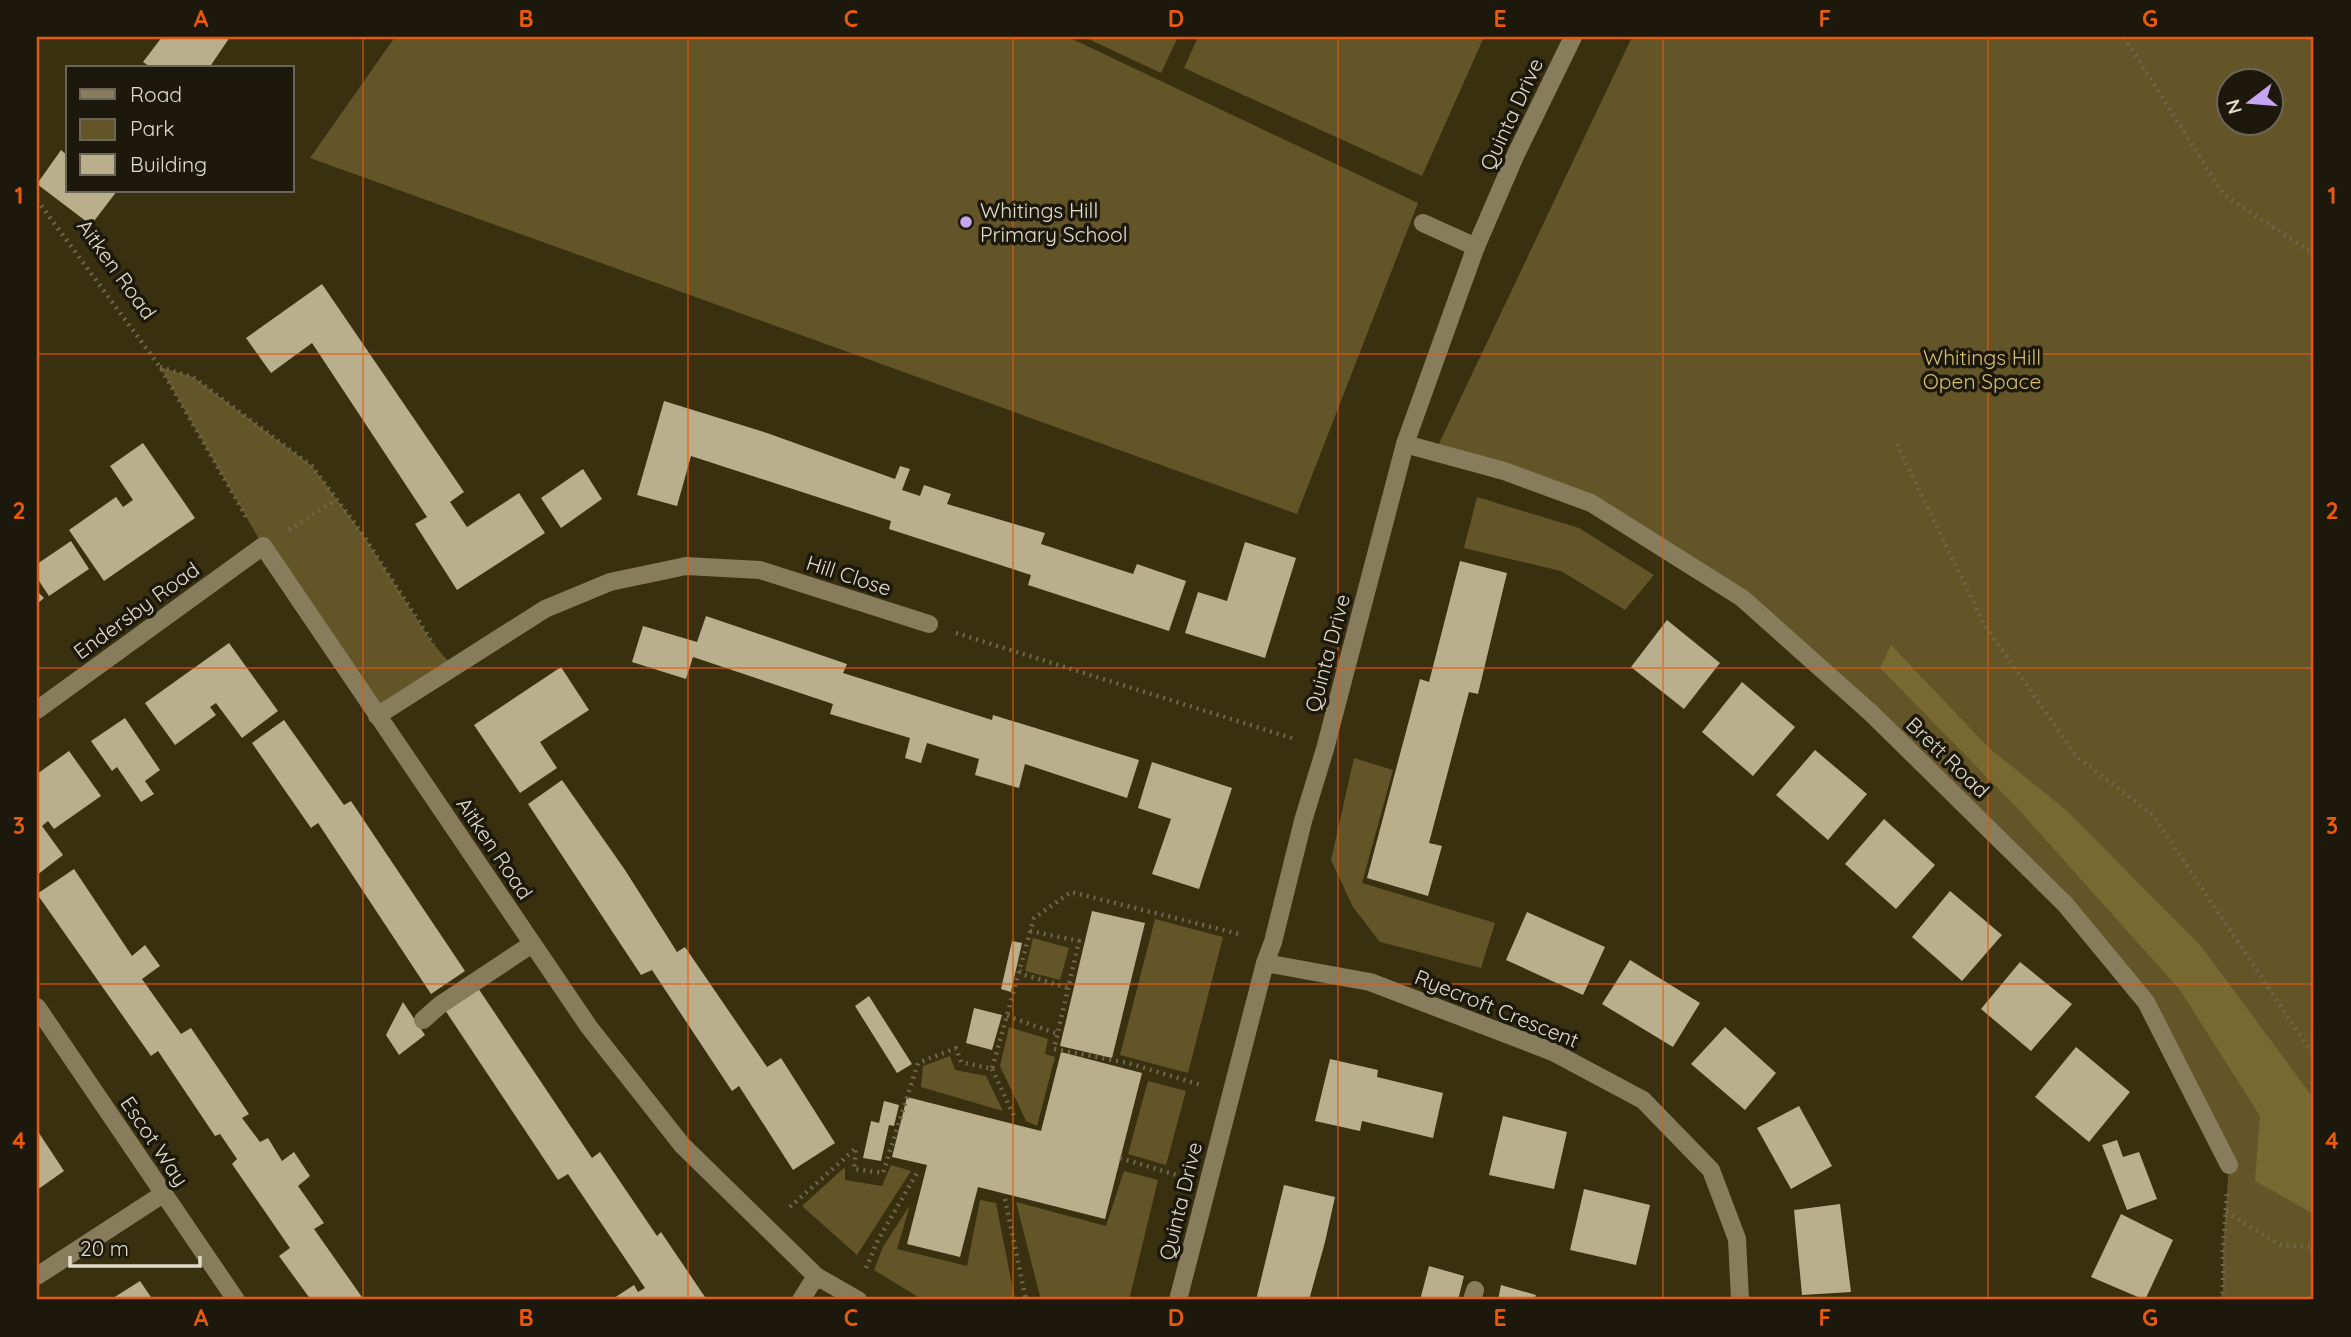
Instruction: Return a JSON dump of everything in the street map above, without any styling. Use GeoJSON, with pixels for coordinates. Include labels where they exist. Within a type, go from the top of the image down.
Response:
{"type":"FeatureCollection","features":[{"type":"Feature","properties":{"kind":"street","name":"Quinta Drive"},"geometry":{"type":"LineString","coordinates":[[1178,1300],[1265,963],[1273,942],[1405,444],[1476,247],[1516,153],[1573,37]]}},
{"type":"Feature","properties":{"kind":"street"},"geometry":{"type":"LineString","coordinates":[[1423,223],[1476,247]]}},
{"type":"Feature","properties":{"kind":"street","name":"Brett Road"},"geometry":{"type":"LineString","coordinates":[[1405,444],[1504,471],[1591,503],[1742,598],[1871,713],[2065,904],[2146,1002],[2229,1165]]}},
{"type":"Feature","properties":{"kind":"street","name":"Endersby Road"},"geometry":{"type":"LineString","coordinates":[[37,710],[263,546]]}},
{"type":"Feature","properties":{"kind":"street","name":"Aitken Road"},"geometry":{"type":"LineString","coordinates":[[263,546],[589,1027],[681,1145],[816,1276],[855,1299]]}},
{"type":"Feature","properties":{"kind":"street","name":"Hill Close"},"geometry":{"type":"LineString","coordinates":[[377,716],[545,609],[610,582],[686,566],[760,570],[929,624]]}},
{"type":"Feature","properties":{"kind":"street"},"geometry":{"type":"LineString","coordinates":[[423,1020],[440,1005],[533,944]]}},
{"type":"Feature","properties":{"kind":"street","name":"Ryecroft Crescent"},"geometry":{"type":"LineString","coordinates":[[1265,963],[1370,982],[1553,1052],[1643,1100],[1711,1170],[1737,1240],[1740,1300]]}},
{"type":"Feature","properties":{"kind":"street","name":"Escot Way"},"geometry":{"type":"LineString","coordinates":[[37,1007],[236,1300]]}},
{"type":"Feature","properties":{"kind":"street"},"geometry":{"type":"LineString","coordinates":[[37,1276],[163,1194]]}},
{"type":"Feature","properties":{"kind":"street"},"geometry":{"type":"LineString","coordinates":[[801,1300],[816,1276]]}},
{"type":"Feature","properties":{"kind":"path"},"geometry":{"type":"LineString","coordinates":[[2124,37],[2224,195],[2314,254]]}},
{"type":"Feature","properties":{"kind":"path","name":"Aitken Road"},"geometry":{"type":"LineString","coordinates":[[37,200],[160,367],[263,546]]}},
{"type":"Feature","properties":{"kind":"path"},"geometry":{"type":"LineString","coordinates":[[160,367],[193,377],[312,466],[362,533],[431,641],[453,667]]}},
{"type":"Feature","properties":{"kind":"path"},"geometry":{"type":"LineString","coordinates":[[1898,444],[1984,624],[2077,757],[2153,815],[2314,1056]]}},
{"type":"Feature","properties":{"kind":"path"},"geometry":{"type":"LineString","coordinates":[[263,546],[336,500]]}},
{"type":"Feature","properties":{"kind":"path"},"geometry":{"type":"LineString","coordinates":[[929,624],[1325,749]]}},
{"type":"Feature","properties":{"kind":"path"},"geometry":{"type":"LineString","coordinates":[[1016,1118],[992,1069],[1034,918],[1071,892],[1273,942]]}},
{"type":"Feature","properties":{"kind":"path"},"geometry":{"type":"LineString","coordinates":[[1030,931],[1079,941],[1054,1049],[1128,1063],[1232,1093]]}},
{"type":"Feature","properties":{"kind":"path"},"geometry":{"type":"LineString","coordinates":[[1019,971],[1068,988]]}},
{"type":"Feature","properties":{"kind":"path"},"geometry":{"type":"LineString","coordinates":[[1007,1016],[1058,1034]]}},
{"type":"Feature","properties":{"kind":"path"},"geometry":{"type":"LineString","coordinates":[[766,1229],[856,1148],[854,1169],[883,1173],[918,1063],[956,1048],[961,1062],[992,1069]]}},
{"type":"Feature","properties":{"kind":"path"},"geometry":{"type":"LineString","coordinates":[[1120,1158],[1207,1184]]}},
{"type":"Feature","properties":{"kind":"path"},"geometry":{"type":"LineString","coordinates":[[2219,1300],[2223,1292],[2229,1165]]}},
{"type":"Feature","properties":{"kind":"path"},"geometry":{"type":"LineString","coordinates":[[855,1299],[878,1240],[917,1173]]}},
{"type":"Feature","properties":{"kind":"path"},"geometry":{"type":"LineString","coordinates":[[1004,1199],[1026,1300]]}},
{"type":"Feature","properties":{"kind":"path"},"geometry":{"type":"LineString","coordinates":[[2226,1212],[2280,1245],[2314,1247]]}},
{"type":"Feature","properties":{"kind":"green space","name":"Whitings Hill Primary School"},"geometry":{"type":"Polygon","coordinates":[[[395,37],[1068,37],[1418,203],[1297,514],[310,158],[395,37]]]}},
{"type":"Feature","properties":{"kind":"green space"},"geometry":{"type":"Polygon","coordinates":[[[1084,37],[1178,37],[1161,73],[1084,37]]]}},
{"type":"Feature","properties":{"kind":"green space"},"geometry":{"type":"Polygon","coordinates":[[[1198,37],[1484,37],[1422,176],[1184,68],[1198,37]]]}},
{"type":"Feature","properties":{"kind":"green space","name":"Whitings Hill Open Space"},"geometry":{"type":"Polygon","coordinates":[[[1632,37],[2314,37],[2314,1300],[2219,1300],[2223,1292],[2229,1165],[2146,1002],[2065,904],[1742,598],[1591,504],[1435,452],[1632,37]]]}},
{"type":"Feature","properties":{"kind":"green space"},"geometry":{"type":"Polygon","coordinates":[[[160,367],[193,377],[312,466],[362,533],[431,641],[453,667],[377,716],[263,546],[160,367]]]}},
{"type":"Feature","properties":{"kind":"green space"},"geometry":{"type":"Polygon","coordinates":[[[1477,497],[1579,528],[1654,575],[1625,610],[1561,571],[1464,548],[1477,497]]]}},
{"type":"Feature","properties":{"kind":"green space"},"geometry":{"type":"Polygon","coordinates":[[[1354,758],[1393,770],[1362,883],[1495,923],[1481,968],[1380,942],[1353,907],[1331,860],[1354,758]]]}},
{"type":"Feature","properties":{"kind":"green space"},"geometry":{"type":"Polygon","coordinates":[[[1155,919],[1223,937],[1188,1073],[1120,1055],[1155,919]]]}},
{"type":"Feature","properties":{"kind":"green space"},"geometry":{"type":"Polygon","coordinates":[[[1033,938],[1069,948],[1060,980],[1025,971],[1033,938]]]}},
{"type":"Feature","properties":{"kind":"green space"},"geometry":{"type":"Polygon","coordinates":[[[1009,1027],[1048,1039],[1045,1054],[1055,1057],[1037,1126],[1026,1121],[1000,1066],[1009,1027]]]}},
{"type":"Feature","properties":{"kind":"green space"},"geometry":{"type":"Polygon","coordinates":[[[950,1056],[955,1070],[986,1076],[1003,1111],[921,1087],[923,1066],[950,1056]]]}},
{"type":"Feature","properties":{"kind":"green space"},"geometry":{"type":"Polygon","coordinates":[[[1148,1081],[1186,1091],[1166,1165],[1128,1154],[1148,1081]]]}},
{"type":"Feature","properties":{"kind":"green space"},"geometry":{"type":"Polygon","coordinates":[[[891,1165],[911,1171],[857,1255],[802,1206],[845,1167],[845,1180],[882,1186],[891,1165]]]}},
{"type":"Feature","properties":{"kind":"green space"},"geometry":{"type":"Polygon","coordinates":[[[1124,1171],[1158,1180],[1129,1300],[1041,1300],[1016,1202],[1106,1226],[1124,1171]]]}},
{"type":"Feature","properties":{"kind":"green space"},"geometry":{"type":"Polygon","coordinates":[[[980,1200],[996,1203],[1015,1300],[923,1300],[874,1270],[883,1247],[910,1205],[897,1249],[967,1266],[980,1200]]]}},
{"type":"Feature","properties":{"kind":"shaded area"},"geometry":{"type":"Polygon","coordinates":[[[1891,645],[1989,748],[2066,810],[2201,946],[2314,1099],[2314,1214],[2255,1181],[2260,1116],[2180,990],[2020,811],[1880,668],[1891,645]]]}},
{"type":"Feature","properties":{"kind":"building"},"geometry":{"type":"Polygon","coordinates":[[[162,37],[230,37],[210,66],[149,66],[143,62],[162,37]]]}},
{"type":"Feature","properties":{"kind":"building"},"geometry":{"type":"Polygon","coordinates":[[[61,150],[66,154],[66,192],[116,192],[91,225],[37,184],[61,150]]]}},
{"type":"Feature","properties":{"kind":"building"},"geometry":{"type":"Polygon","coordinates":[[[322,284],[464,492],[450,502],[467,527],[519,493],[545,533],[457,590],[415,524],[427,517],[312,343],[271,373],[246,338],[322,284]]]}},
{"type":"Feature","properties":{"kind":"building"},"geometry":{"type":"Polygon","coordinates":[[[664,401],[767,433],[895,479],[900,466],[910,469],[902,490],[920,496],[924,485],[951,494],[947,504],[1045,533],[1041,544],[1133,574],[1137,564],[1186,581],[1169,631],[1028,585],[1031,575],[889,529],[891,521],[691,456],[677,506],[637,495],[664,401]]]}},
{"type":"Feature","properties":{"kind":"building"},"geometry":{"type":"Polygon","coordinates":[[[143,443],[195,518],[104,581],[69,530],[116,497],[123,507],[133,500],[110,466],[143,443]]]}},
{"type":"Feature","properties":{"kind":"building"},"geometry":{"type":"Polygon","coordinates":[[[583,469],[602,499],[561,528],[541,498],[583,469]]]}},
{"type":"Feature","properties":{"kind":"building"},"geometry":{"type":"Polygon","coordinates":[[[71,541],[89,569],[49,596],[37,578],[37,564],[71,541]]]}},
{"type":"Feature","properties":{"kind":"building"},"geometry":{"type":"Polygon","coordinates":[[[1245,542],[1296,558],[1265,658],[1185,633],[1198,592],[1227,601],[1245,542]]]}},
{"type":"Feature","properties":{"kind":"building"},"geometry":{"type":"Polygon","coordinates":[[[1460,561],[1507,573],[1478,694],[1469,692],[1429,843],[1442,846],[1428,896],[1367,878],[1420,679],[1429,682],[1460,561]]]}},
{"type":"Feature","properties":{"kind":"building"},"geometry":{"type":"Polygon","coordinates":[[[37,591],[44,598],[37,604],[37,591]]]}},
{"type":"Feature","properties":{"kind":"building"},"geometry":{"type":"Polygon","coordinates":[[[706,616],[847,664],[843,673],[992,720],[993,715],[1139,760],[1127,798],[1025,764],[1019,788],[975,775],[979,759],[927,743],[921,763],[905,758],[910,738],[830,714],[833,704],[693,657],[686,679],[632,662],[643,626],[697,642],[706,616]]]}},
{"type":"Feature","properties":{"kind":"building"},"geometry":{"type":"Polygon","coordinates":[[[1667,620],[1720,663],[1684,709],[1631,667],[1667,620]]]}},
{"type":"Feature","properties":{"kind":"building"},"geometry":{"type":"Polygon","coordinates":[[[229,643],[278,711],[242,738],[216,703],[210,707],[216,715],[175,745],[145,703],[229,643]]]}},
{"type":"Feature","properties":{"kind":"building"},"geometry":{"type":"Polygon","coordinates":[[[561,667],[589,710],[540,742],[557,768],[520,793],[474,725],[561,667]]]}},
{"type":"Feature","properties":{"kind":"building"},"geometry":{"type":"Polygon","coordinates":[[[1742,682],[1795,727],[1753,776],[1702,732],[1742,682]]]}},
{"type":"Feature","properties":{"kind":"building"},"geometry":{"type":"Polygon","coordinates":[[[125,718],[160,770],[145,781],[154,794],[141,802],[117,767],[112,771],[91,741],[125,718]]]}},
{"type":"Feature","properties":{"kind":"building"},"geometry":{"type":"Polygon","coordinates":[[[284,720],[344,805],[351,801],[465,971],[431,994],[318,823],[311,828],[252,743],[284,720]]]}},
{"type":"Feature","properties":{"kind":"building"},"geometry":{"type":"Polygon","coordinates":[[[1815,750],[1867,794],[1828,840],[1776,795],[1815,750]]]}},
{"type":"Feature","properties":{"kind":"building"},"geometry":{"type":"Polygon","coordinates":[[[69,751],[101,796],[54,829],[48,821],[42,826],[63,855],[37,875],[37,774],[69,751]]]}},
{"type":"Feature","properties":{"kind":"building"},"geometry":{"type":"Polygon","coordinates":[[[1152,762],[1232,788],[1199,889],[1152,874],[1171,819],[1138,808],[1152,762]]]}},
{"type":"Feature","properties":{"kind":"building"},"geometry":{"type":"Polygon","coordinates":[[[562,780],[625,870],[677,952],[685,947],[767,1067],[781,1058],[835,1143],[793,1170],[739,1086],[732,1091],[652,970],[641,975],[528,804],[562,780]]]}},
{"type":"Feature","properties":{"kind":"building"},"geometry":{"type":"Polygon","coordinates":[[[1884,819],[1935,865],[1896,909],[1845,864],[1884,819]]]}},
{"type":"Feature","properties":{"kind":"building"},"geometry":{"type":"Polygon","coordinates":[[[74,869],[132,956],[145,945],[160,966],[142,979],[181,1034],[191,1028],[249,1114],[242,1118],[260,1142],[268,1138],[282,1161],[294,1152],[310,1176],[298,1186],[324,1223],[314,1229],[364,1300],[311,1300],[279,1256],[290,1248],[232,1164],[237,1159],[220,1134],[215,1136],[158,1051],[151,1056],[37,894],[74,869]]]}},
{"type":"Feature","properties":{"kind":"building"},"geometry":{"type":"Polygon","coordinates":[[[1950,891],[2002,935],[1962,981],[1912,937],[1950,891]]]}},
{"type":"Feature","properties":{"kind":"building"},"geometry":{"type":"Polygon","coordinates":[[[1092,911],[1145,923],[1112,1058],[1060,1046],[1092,911]]]}},
{"type":"Feature","properties":{"kind":"building"},"geometry":{"type":"Polygon","coordinates":[[[1527,912],[1605,947],[1583,995],[1506,960],[1527,912]]]}},
{"type":"Feature","properties":{"kind":"building"},"geometry":{"type":"Polygon","coordinates":[[[1012,941],[1022,943],[1011,992],[1001,989],[1012,941]]]}},
{"type":"Feature","properties":{"kind":"building"},"geometry":{"type":"Polygon","coordinates":[[[1630,960],[1700,1003],[1673,1047],[1602,1004],[1630,960]]]}},
{"type":"Feature","properties":{"kind":"building"},"geometry":{"type":"Polygon","coordinates":[[[2020,962],[2072,1004],[2031,1051],[1981,1009],[2020,962]]]}},
{"type":"Feature","properties":{"kind":"building"},"geometry":{"type":"Polygon","coordinates":[[[478,988],[592,1158],[600,1152],[657,1236],[661,1232],[707,1300],[611,1300],[634,1285],[638,1292],[645,1288],[568,1174],[558,1180],[445,1010],[478,988]]]}},
{"type":"Feature","properties":{"kind":"building"},"geometry":{"type":"Polygon","coordinates":[[[869,996],[912,1064],[897,1073],[855,1006],[869,996]]]}},
{"type":"Feature","properties":{"kind":"building"},"geometry":{"type":"Polygon","coordinates":[[[403,1002],[425,1035],[399,1055],[386,1035],[403,1002]]]}},
{"type":"Feature","properties":{"kind":"building"},"geometry":{"type":"Polygon","coordinates":[[[974,1008],[1002,1015],[992,1050],[966,1043],[974,1008]]]}},
{"type":"Feature","properties":{"kind":"building"},"geometry":{"type":"Polygon","coordinates":[[[1725,1027],[1776,1073],[1745,1110],[1691,1064],[1725,1027]]]}},
{"type":"Feature","properties":{"kind":"building"},"geometry":{"type":"Polygon","coordinates":[[[2076,1047],[2130,1092],[2089,1142],[2035,1097],[2076,1047]]]}},
{"type":"Feature","properties":{"kind":"building"},"geometry":{"type":"Polygon","coordinates":[[[1061,1052],[1142,1073],[1105,1219],[978,1187],[960,1257],[907,1244],[927,1165],[892,1157],[907,1097],[1041,1131],[1061,1052]]]}},
{"type":"Feature","properties":{"kind":"building"},"geometry":{"type":"Polygon","coordinates":[[[1330,1059],[1378,1070],[1377,1077],[1443,1093],[1433,1138],[1362,1121],[1360,1131],[1315,1121],[1330,1059]]]}},
{"type":"Feature","properties":{"kind":"building"},"geometry":{"type":"Polygon","coordinates":[[[884,1101],[899,1105],[894,1126],[889,1125],[881,1161],[863,1158],[871,1121],[879,1123],[884,1101]]]}},
{"type":"Feature","properties":{"kind":"building"},"geometry":{"type":"Polygon","coordinates":[[[1799,1106],[1832,1166],[1791,1189],[1757,1128],[1799,1106]]]}},
{"type":"Feature","properties":{"kind":"building"},"geometry":{"type":"Polygon","coordinates":[[[1503,1116],[1567,1132],[1554,1189],[1489,1175],[1503,1116]]]}},
{"type":"Feature","properties":{"kind":"building"},"geometry":{"type":"Polygon","coordinates":[[[37,1130],[64,1171],[37,1190],[37,1130]]]}},
{"type":"Feature","properties":{"kind":"building"},"geometry":{"type":"Polygon","coordinates":[[[2117,1140],[2123,1157],[2139,1152],[2157,1199],[2127,1210],[2102,1145],[2117,1140]]]}},
{"type":"Feature","properties":{"kind":"building"},"geometry":{"type":"Polygon","coordinates":[[[1284,1185],[1335,1197],[1325,1242],[1309,1300],[1256,1300],[1284,1185]]]}},
{"type":"Feature","properties":{"kind":"building"},"geometry":{"type":"Polygon","coordinates":[[[1584,1189],[1650,1205],[1636,1265],[1570,1250],[1584,1189]]]}},
{"type":"Feature","properties":{"kind":"building"},"geometry":{"type":"Polygon","coordinates":[[[1840,1204],[1851,1292],[1802,1295],[1794,1210],[1840,1204]]]}},
{"type":"Feature","properties":{"kind":"building"},"geometry":{"type":"Polygon","coordinates":[[[2121,1214],[2173,1240],[2145,1300],[2091,1277],[2121,1214]]]}},
{"type":"Feature","properties":{"kind":"building"},"geometry":{"type":"Polygon","coordinates":[[[1429,1266],[1464,1276],[1458,1300],[1420,1300],[1429,1266]]]}},
{"type":"Feature","properties":{"kind":"building"},"geometry":{"type":"Polygon","coordinates":[[[140,1281],[153,1300],[110,1300],[140,1281]]]}},
{"type":"Feature","properties":{"kind":"building"},"geometry":{"type":"Polygon","coordinates":[[[1501,1285],[1536,1295],[1534,1300],[1498,1300],[1501,1285]]]}},
{"type":"Feature","properties":{"kind":"place","name":"Whitings Hill Primary School"},"geometry":{"type":"Point","coordinates":[966,222]}}]}
